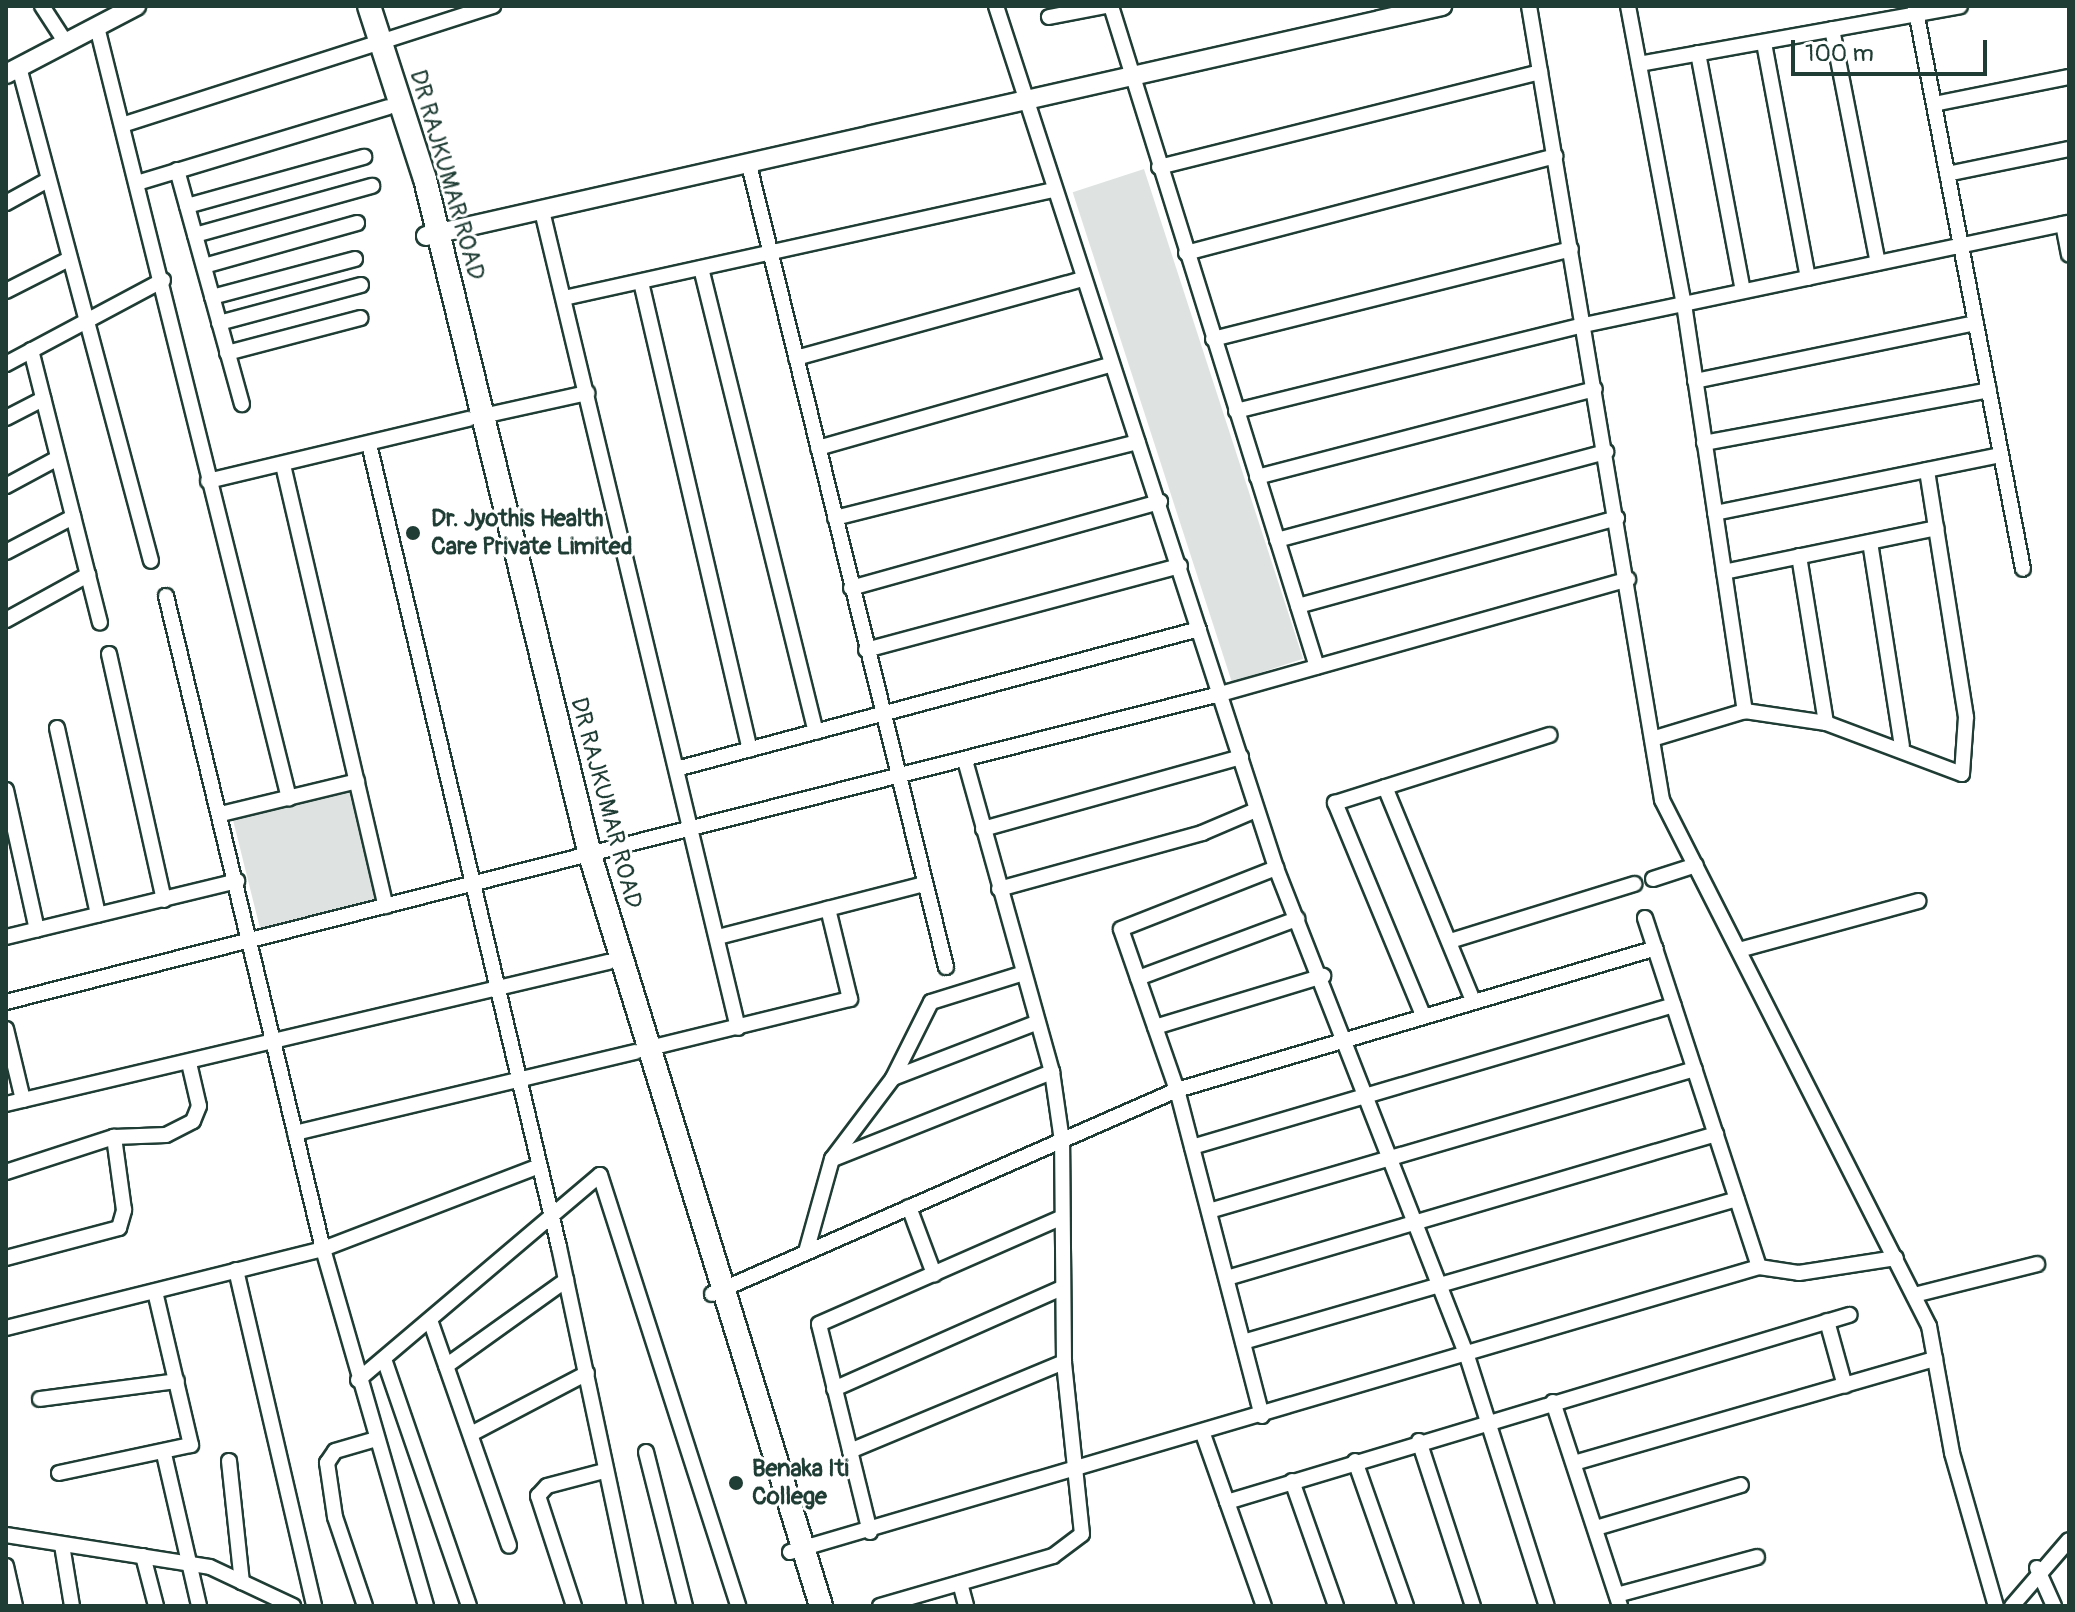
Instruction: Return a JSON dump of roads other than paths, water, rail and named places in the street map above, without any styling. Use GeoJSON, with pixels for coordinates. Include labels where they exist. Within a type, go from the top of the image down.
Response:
{"type":"FeatureCollection","features":[{"type":"Feature","properties":{"kind":"main road","name":"DR RAJKUMAR ROAD"},"geometry":{"type":"LineString","coordinates":[[357,6],[376,44],[433,234],[608,962],[643,1050]]}},
{"type":"Feature","properties":{"kind":"main road","name":"DR RAJKUMAR ROAD"},"geometry":{"type":"LineString","coordinates":[[369,6],[388,107],[433,234]]}},
{"type":"Feature","properties":{"kind":"main road","name":"DR RAJKUMAR ROAD"},"geometry":{"type":"LineString","coordinates":[[583,856],[797,1550],[821,1606]]}},
{"type":"Feature","properties":{"kind":"main road","name":"DR RAJKUMAR ROAD"},"geometry":{"type":"LineString","coordinates":[[797,1550],[807,1606]]}},
{"type":"Feature","properties":{"kind":"street"},"geometry":{"type":"LineString","coordinates":[[42,6],[66,43]]}},
{"type":"Feature","properties":{"kind":"street"},"geometry":{"type":"LineString","coordinates":[[136,6],[13,71],[48,180],[151,561]]}},
{"type":"Feature","properties":{"kind":"street"},"geometry":{"type":"LineString","coordinates":[[996,6],[1109,365],[1160,502],[1256,810],[1276,868],[1323,976],[1467,1356],[1547,1606]]}},
{"type":"Feature","properties":{"kind":"street"},"geometry":{"type":"LineString","coordinates":[[1049,17],[1108,6],[1135,78],[1159,167],[1317,667]]}},
{"type":"Feature","properties":{"kind":"street"},"geometry":{"type":"LineString","coordinates":[[433,234],[1025,103],[1442,6]]}},
{"type":"Feature","properties":{"kind":"street"},"geometry":{"type":"LineString","coordinates":[[1529,6],[1628,579],[1662,800],[1914,1295],[1935,1359],[1952,1453],[1996,1606]]}},
{"type":"Feature","properties":{"kind":"street"},"geometry":{"type":"LineString","coordinates":[[1628,6],[1684,304],[1745,711]]}},
{"type":"Feature","properties":{"kind":"street"},"geometry":{"type":"LineString","coordinates":[[1639,64],[1764,43],[1916,10],[1960,6]]}},
{"type":"Feature","properties":{"kind":"street"},"geometry":{"type":"LineString","coordinates":[[122,125],[489,7]]}},
{"type":"Feature","properties":{"kind":"street"},"geometry":{"type":"LineString","coordinates":[[1916,10],[2023,569]]}},
{"type":"Feature","properties":{"kind":"street"},"geometry":{"type":"LineString","coordinates":[[97,27],[163,280],[208,481],[289,798]]}},
{"type":"Feature","properties":{"kind":"street"},"geometry":{"type":"LineString","coordinates":[[1832,29],[1878,263]]}},
{"type":"Feature","properties":{"kind":"street"},"geometry":{"type":"LineString","coordinates":[[1764,43],[1808,278]]}},
{"type":"Feature","properties":{"kind":"street"},"geometry":{"type":"LineString","coordinates":[[1698,53],[1743,291]]}},
{"type":"Feature","properties":{"kind":"street"},"geometry":{"type":"LineString","coordinates":[[1159,167],[1540,72]]}},
{"type":"Feature","properties":{"kind":"street"},"geometry":{"type":"LineString","coordinates":[[1934,104],[2069,77]]}},
{"type":"Feature","properties":{"kind":"street"},"geometry":{"type":"LineString","coordinates":[[137,183],[388,107]]}},
{"type":"Feature","properties":{"kind":"street"},"geometry":{"type":"LineString","coordinates":[[1947,174],[2069,149]]}},
{"type":"Feature","properties":{"kind":"street"},"geometry":{"type":"LineString","coordinates":[[1186,253],[1555,156]]}},
{"type":"Feature","properties":{"kind":"street"},"geometry":{"type":"LineString","coordinates":[[187,206],[364,157]]}},
{"type":"Feature","properties":{"kind":"street"},"geometry":{"type":"LineString","coordinates":[[749,165],[946,967]]}},
{"type":"Feature","properties":{"kind":"street"},"geometry":{"type":"LineString","coordinates":[[177,170],[242,404]]}},
{"type":"Feature","properties":{"kind":"street"},"geometry":{"type":"LineString","coordinates":[[6,203],[48,180]]}},
{"type":"Feature","properties":{"kind":"street"},"geometry":{"type":"LineString","coordinates":[[195,235],[372,186]]}},
{"type":"Feature","properties":{"kind":"street"},"geometry":{"type":"LineString","coordinates":[[564,298],[1053,190]]}},
{"type":"Feature","properties":{"kind":"street"},"geometry":{"type":"LineString","coordinates":[[542,211],[680,768],[738,1028]]}},
{"type":"Feature","properties":{"kind":"street"},"geometry":{"type":"LineString","coordinates":[[204,266],[357,223]]}},
{"type":"Feature","properties":{"kind":"street"},"geometry":{"type":"LineString","coordinates":[[1236,411],[1584,325],[2066,224],[2069,254]]}},
{"type":"Feature","properties":{"kind":"street"},"geometry":{"type":"LineString","coordinates":[[1213,339],[1571,249]]}},
{"type":"Feature","properties":{"kind":"street"},"geometry":{"type":"LineString","coordinates":[[6,291],[69,259]]}},
{"type":"Feature","properties":{"kind":"street"},"geometry":{"type":"LineString","coordinates":[[212,297],[355,259]]}},
{"type":"Feature","properties":{"kind":"street"},"geometry":{"type":"LineString","coordinates":[[701,268],[816,732]]}},
{"type":"Feature","properties":{"kind":"street"},"geometry":{"type":"LineString","coordinates":[[796,358],[1083,279]]}},
{"type":"Feature","properties":{"kind":"street"},"geometry":{"type":"LineString","coordinates":[[6,364],[163,280]]}},
{"type":"Feature","properties":{"kind":"street"},"geometry":{"type":"LineString","coordinates":[[641,282],[750,749]]}},
{"type":"Feature","properties":{"kind":"street"},"geometry":{"type":"LineString","coordinates":[[219,323],[361,285]]}},
{"type":"Feature","properties":{"kind":"street"},"geometry":{"type":"LineString","coordinates":[[227,353],[360,318]]}},
{"type":"Feature","properties":{"kind":"street"},"geometry":{"type":"LineString","coordinates":[[1695,381],[1976,323]]}},
{"type":"Feature","properties":{"kind":"street"},"geometry":{"type":"LineString","coordinates":[[31,350],[100,622]]}},
{"type":"Feature","properties":{"kind":"street"},"geometry":{"type":"LineString","coordinates":[[818,448],[1109,365]]}},
{"type":"Feature","properties":{"kind":"street"},"geometry":{"type":"LineString","coordinates":[[1257,477],[1595,389]]}},
{"type":"Feature","properties":{"kind":"street"},"geometry":{"type":"LineString","coordinates":[[1704,443],[1989,390]]}},
{"type":"Feature","properties":{"kind":"street"},"geometry":{"type":"LineString","coordinates":[[208,481],[587,393]]}},
{"type":"Feature","properties":{"kind":"street"},"geometry":{"type":"LineString","coordinates":[[6,418],[43,399]]}},
{"type":"Feature","properties":{"kind":"street"},"geometry":{"type":"LineString","coordinates":[[835,518],[1138,442]]}},
{"type":"Feature","properties":{"kind":"street"},"geometry":{"type":"LineString","coordinates":[[369,444],[476,884],[518,1081],[552,1215],[635,1606]]}},
{"type":"Feature","properties":{"kind":"street"},"geometry":{"type":"LineString","coordinates":[[1277,540],[1606,452]]}},
{"type":"Feature","properties":{"kind":"street"},"geometry":{"type":"LineString","coordinates":[[1715,513],[2001,455]]}},
{"type":"Feature","properties":{"kind":"street"},"geometry":{"type":"LineString","coordinates":[[6,486],[58,458]]}},
{"type":"Feature","properties":{"kind":"street"},"geometry":{"type":"LineString","coordinates":[[283,465],[386,906]]}},
{"type":"Feature","properties":{"kind":"street"},"geometry":{"type":"LineString","coordinates":[[1652,739],[1745,711],[1826,723],[1902,746],[1962,774],[1966,717],[1927,470]]}},
{"type":"Feature","properties":{"kind":"street"},"geometry":{"type":"LineString","coordinates":[[851,588],[1160,502]]}},
{"type":"Feature","properties":{"kind":"street"},"geometry":{"type":"LineString","coordinates":[[6,552],[73,517]]}},
{"type":"Feature","properties":{"kind":"street"},"geometry":{"type":"LineString","coordinates":[[1298,606],[1617,518]]}},
{"type":"Feature","properties":{"kind":"street"},"geometry":{"type":"LineString","coordinates":[[1724,572],[1936,528]]}},
{"type":"Feature","properties":{"kind":"street"},"geometry":{"type":"LineString","coordinates":[[1870,542],[1902,746]]}},
{"type":"Feature","properties":{"kind":"street"},"geometry":{"type":"LineString","coordinates":[[1799,556],[1826,723]]}},
{"type":"Feature","properties":{"kind":"street"},"geometry":{"type":"LineString","coordinates":[[866,650],[1180,566]]}},
{"type":"Feature","properties":{"kind":"street"},"geometry":{"type":"LineString","coordinates":[[6,620],[88,575]]}},
{"type":"Feature","properties":{"kind":"street"},"geometry":{"type":"LineString","coordinates":[[6,1002],[1220,694],[1628,579]]}},
{"type":"Feature","properties":{"kind":"street"},"geometry":{"type":"LineString","coordinates":[[166,596],[221,814],[272,1045],[323,1249],[358,1380],[426,1606]]}},
{"type":"Feature","properties":{"kind":"street"},"geometry":{"type":"LineString","coordinates":[[680,768],[1199,629]]}},
{"type":"Feature","properties":{"kind":"street"},"geometry":{"type":"LineString","coordinates":[[109,654],[164,900]]}},
{"type":"Feature","properties":{"kind":"street"},"geometry":{"type":"LineString","coordinates":[[57,728],[98,915]]}},
{"type":"Feature","properties":{"kind":"street"},"geometry":{"type":"LineString","coordinates":[[1423,1015],[1335,803],[1549,735]]}},
{"type":"Feature","properties":{"kind":"street"},"geometry":{"type":"LineString","coordinates":[[983,829],[1241,757]]}},
{"type":"Feature","properties":{"kind":"street"},"geometry":{"type":"LineString","coordinates":[[887,1605],[1053,1556],[1082,1534],[1064,1362],[1060,1289],[1062,1141],[1052,1072],[965,760]]}},
{"type":"Feature","properties":{"kind":"street"},"geometry":{"type":"LineString","coordinates":[[221,814],[357,781]]}},
{"type":"Feature","properties":{"kind":"street"},"geometry":{"type":"LineString","coordinates":[[1385,787],[1473,1001]]}},
{"type":"Feature","properties":{"kind":"street"},"geometry":{"type":"LineString","coordinates":[[6,790],[37,930]]}},
{"type":"Feature","properties":{"kind":"street"},"geometry":{"type":"LineString","coordinates":[[999,889],[1202,833],[1256,810]]}},
{"type":"Feature","properties":{"kind":"street"},"geometry":{"type":"LineString","coordinates":[[1653,879],[1696,865]]}},
{"type":"Feature","properties":{"kind":"street"},"geometry":{"type":"LineString","coordinates":[[1262,1416],[1177,1090],[1121,929],[1276,868]]}},
{"type":"Feature","properties":{"kind":"street"},"geometry":{"type":"LineString","coordinates":[[6,937],[237,881]]}},
{"type":"Feature","properties":{"kind":"street"},"geometry":{"type":"LineString","coordinates":[[718,937],[925,884]]}},
{"type":"Feature","properties":{"kind":"street"},"geometry":{"type":"LineString","coordinates":[[1450,941],[1634,884]]}},
{"type":"Feature","properties":{"kind":"street"},"geometry":{"type":"LineString","coordinates":[[1739,950],[1918,901]]}},
{"type":"Feature","properties":{"kind":"street"},"geometry":{"type":"LineString","coordinates":[[295,1133],[850,999],[828,909]]}},
{"type":"Feature","properties":{"kind":"street"},"geometry":{"type":"LineString","coordinates":[[1645,918],[1759,1267]]}},
{"type":"Feature","properties":{"kind":"street"},"geometry":{"type":"LineString","coordinates":[[1138,978],[1297,919]]}},
{"type":"Feature","properties":{"kind":"street"},"geometry":{"type":"LineString","coordinates":[[719,1291],[1177,1090],[1346,1037],[1655,948]]}},
{"type":"Feature","properties":{"kind":"street"},"geometry":{"type":"LineString","coordinates":[[6,1104],[272,1045],[608,962]]}},
{"type":"Feature","properties":{"kind":"street"},"geometry":{"type":"LineString","coordinates":[[806,1252],[832,1159],[893,1078],[931,1002],[1024,973]]}},
{"type":"Feature","properties":{"kind":"street"},"geometry":{"type":"LineString","coordinates":[[1155,1027],[1323,976]]}},
{"type":"Feature","properties":{"kind":"street"},"geometry":{"type":"LineString","coordinates":[[1192,1147],[1674,1005]]}},
{"type":"Feature","properties":{"kind":"street"},"geometry":{"type":"LineString","coordinates":[[893,1078],[1038,1022]]}},
{"type":"Feature","properties":{"kind":"street"},"geometry":{"type":"LineString","coordinates":[[6,1029],[23,1100]]}},
{"type":"Feature","properties":{"kind":"street"},"geometry":{"type":"LineString","coordinates":[[6,1172],[114,1137],[166,1135],[193,1121],[199,1106],[189,1063]]}},
{"type":"Feature","properties":{"kind":"street"},"geometry":{"type":"LineString","coordinates":[[1209,1211],[1695,1069]]}},
{"type":"Feature","properties":{"kind":"street"},"geometry":{"type":"LineString","coordinates":[[832,1159],[1052,1072]]}},
{"type":"Feature","properties":{"kind":"street"},"geometry":{"type":"LineString","coordinates":[[1227,1278],[1716,1134]]}},
{"type":"Feature","properties":{"kind":"street"},"geometry":{"type":"LineString","coordinates":[[6,1258],[119,1228],[124,1210],[114,1137]]}},
{"type":"Feature","properties":{"kind":"street"},"geometry":{"type":"LineString","coordinates":[[6,1328],[323,1249],[539,1166]]}},
{"type":"Feature","properties":{"kind":"street"},"geometry":{"type":"LineString","coordinates":[[358,1380],[600,1175],[738,1606]]}},
{"type":"Feature","properties":{"kind":"street"},"geometry":{"type":"LineString","coordinates":[[1243,1342],[1439,1282],[1737,1199]]}},
{"type":"Feature","properties":{"kind":"street"},"geometry":{"type":"LineString","coordinates":[[909,1207],[934,1274]]}},
{"type":"Feature","properties":{"kind":"street"},"geometry":{"type":"LineString","coordinates":[[870,1532],[819,1324],[1061,1218]]}},
{"type":"Feature","properties":{"kind":"street"},"geometry":{"type":"LineString","coordinates":[[797,1550],[1075,1472],[1759,1267],[1799,1273],[1896,1258]]}},
{"type":"Feature","properties":{"kind":"street"},"geometry":{"type":"LineString","coordinates":[[1914,1295],[2037,1264]]}},
{"type":"Feature","properties":{"kind":"street"},"geometry":{"type":"LineString","coordinates":[[236,1270],[314,1606]]}},
{"type":"Feature","properties":{"kind":"street"},"geometry":{"type":"LineString","coordinates":[[446,1366],[566,1280]]}},
{"type":"Feature","properties":{"kind":"street"},"geometry":{"type":"LineString","coordinates":[[834,1389],[1060,1289]]}},
{"type":"Feature","properties":{"kind":"street"},"geometry":{"type":"LineString","coordinates":[[59,1473],[188,1449],[192,1440],[155,1292]]}},
{"type":"Feature","properties":{"kind":"street"},"geometry":{"type":"LineString","coordinates":[[1227,1502],[1488,1420],[1849,1315]]}},
{"type":"Feature","properties":{"kind":"street"},"geometry":{"type":"LineString","coordinates":[[430,1320],[509,1546]]}},
{"type":"Feature","properties":{"kind":"street"},"geometry":{"type":"LineString","coordinates":[[1827,1321],[1845,1386]]}},
{"type":"Feature","properties":{"kind":"street"},"geometry":{"type":"LineString","coordinates":[[384,1359],[469,1606]]}},
{"type":"Feature","properties":{"kind":"street"},"geometry":{"type":"LineString","coordinates":[[1574,1463],[1935,1359]]}},
{"type":"Feature","properties":{"kind":"street"},"geometry":{"type":"LineString","coordinates":[[850,1451],[1064,1362]]}},
{"type":"Feature","properties":{"kind":"street"},"geometry":{"type":"LineString","coordinates":[[471,1434],[587,1373]]}},
{"type":"Feature","properties":{"kind":"street"},"geometry":{"type":"LineString","coordinates":[[40,1399],[177,1381]]}},
{"type":"Feature","properties":{"kind":"street"},"geometry":{"type":"LineString","coordinates":[[1553,1402],[1618,1600],[1757,1557]]}},
{"type":"Feature","properties":{"kind":"street"},"geometry":{"type":"LineString","coordinates":[[1203,1434],[1264,1606]]}},
{"type":"Feature","properties":{"kind":"street"},"geometry":{"type":"LineString","coordinates":[[365,1606],[335,1517],[327,1463],[335,1451],[376,1439]]}},
{"type":"Feature","properties":{"kind":"street"},"geometry":{"type":"LineString","coordinates":[[1419,1441],[1473,1606]]}},
{"type":"Feature","properties":{"kind":"street"},"geometry":{"type":"LineString","coordinates":[[646,1452],[685,1606]]}},
{"type":"Feature","properties":{"kind":"street"},"geometry":{"type":"LineString","coordinates":[[164,1454],[186,1562],[199,1606]]}},
{"type":"Feature","properties":{"kind":"street"},"geometry":{"type":"LineString","coordinates":[[229,1461],[247,1584],[256,1606]]}},
{"type":"Feature","properties":{"kind":"street"},"geometry":{"type":"LineString","coordinates":[[1355,1461],[1406,1606]]}},
{"type":"Feature","properties":{"kind":"street"},"geometry":{"type":"LineString","coordinates":[[574,1606],[538,1496],[547,1486],[604,1471]]}},
{"type":"Feature","properties":{"kind":"street"},"geometry":{"type":"LineString","coordinates":[[1292,1481],[1336,1606]]}},
{"type":"Feature","properties":{"kind":"street"},"geometry":{"type":"LineString","coordinates":[[1596,1528],[1741,1485]]}},
{"type":"Feature","properties":{"kind":"street"},"geometry":{"type":"LineString","coordinates":[[6,1535],[186,1562],[247,1584],[293,1606]]}},
{"type":"Feature","properties":{"kind":"street"},"geometry":{"type":"LineString","coordinates":[[2012,1606],[2037,1568],[2069,1540]]}},
{"type":"Feature","properties":{"kind":"street"},"geometry":{"type":"LineString","coordinates":[[62,1545],[72,1606]]}},
{"type":"Feature","properties":{"kind":"street"},"geometry":{"type":"LineString","coordinates":[[143,1556],[156,1606]]}},
{"type":"Feature","properties":{"kind":"street"},"geometry":{"type":"LineString","coordinates":[[6,1566],[15,1606]]}},
{"type":"Feature","properties":{"kind":"street"},"geometry":{"type":"LineString","coordinates":[[2037,1568],[2054,1606]]}},
{"type":"Feature","properties":{"kind":"street"},"geometry":{"type":"LineString","coordinates":[[960,1583],[966,1606]]}},
{"type":"Feature","properties":{"kind":"place","name":"Dr. Jyothis Health Care Private Limited"},"geometry":{"type":"Point","coordinates":[413,533]}},
{"type":"Feature","properties":{"kind":"place","name":"Benaka Iti College"},"geometry":{"type":"Point","coordinates":[736,1483]}}]}
